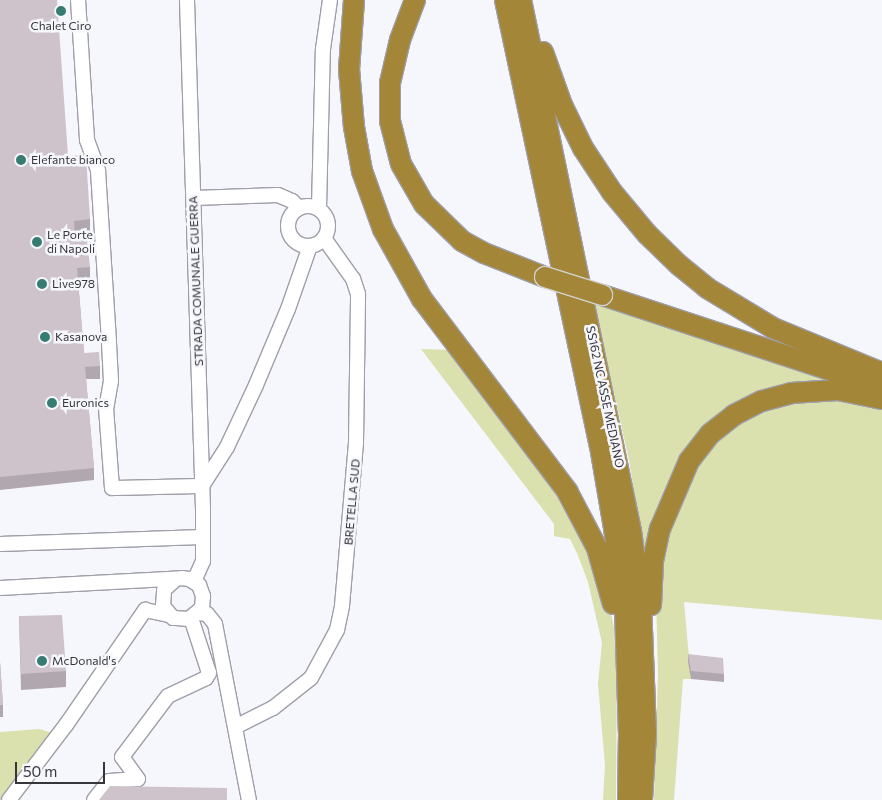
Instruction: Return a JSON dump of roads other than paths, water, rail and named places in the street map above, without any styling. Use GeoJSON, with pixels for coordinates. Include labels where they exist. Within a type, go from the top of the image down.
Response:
{"type":"FeatureCollection","features":[{"type":"Feature","properties":{"kind":"highway"},"geometry":{"type":"LineString","coordinates":[[354,0],[349,69],[353,119],[362,171],[383,228],[422,299],[548,464],[582,517],[600,556],[615,613],[638,734]]}},
{"type":"Feature","properties":{"kind":"highway"},"geometry":{"type":"LineString","coordinates":[[415,0],[400,40],[390,83],[390,121],[401,164],[424,204],[462,240],[484,253],[545,277],[882,387]]}},
{"type":"Feature","properties":{"kind":"highway","name":"SS162 NC ASSE MEDIANO"},"geometry":{"type":"LineString","coordinates":[[504,0],[598,436],[614,528],[625,608],[638,734],[642,800]]}},
{"type":"Feature","properties":{"kind":"highway","name":"SS162 NC ASSE MEDIANO"},"geometry":{"type":"LineString","coordinates":[[521,0],[631,531],[641,603],[638,734],[628,800]]}},
{"type":"Feature","properties":{"kind":"highway"},"geometry":{"type":"LineString","coordinates":[[532,0],[546,63],[583,148],[612,192],[646,234],[708,288],[738,309],[821,350],[882,373]]}},
{"type":"Feature","properties":{"kind":"highway"},"geometry":{"type":"LineString","coordinates":[[638,734],[652,672],[653,561],[660,529],[689,461],[710,434],[734,414],[762,401],[791,393],[838,390],[882,400]]}},
{"type":"Feature","properties":{"kind":"street"},"geometry":{"type":"LineString","coordinates":[[78,0],[87,140],[98,171],[110,343],[111,381],[106,408],[112,488],[202,486],[226,446],[256,385],[288,309],[310,246],[324,238],[327,218],[319,208],[323,49],[330,0]]}},
{"type":"Feature","properties":{"kind":"street","name":"STRADA COMUNALE GUERRA"},"geometry":{"type":"LineString","coordinates":[[187,0],[202,486],[202,561],[194,582]]}},
{"type":"Feature","properties":{"kind":"street"},"geometry":{"type":"LineString","coordinates":[[194,198],[278,195],[292,200],[299,208]]}},
{"type":"Feature","properties":{"kind":"street"},"geometry":{"type":"LineString","coordinates":[[310,246],[295,241],[289,230],[290,218],[299,208],[319,208]]}},
{"type":"Feature","properties":{"kind":"street","name":"BRETELLA SUD"},"geometry":{"type":"LineString","coordinates":[[237,726],[273,708],[311,678],[337,630],[342,606],[356,443],[358,294],[352,279],[324,238]]}},
{"type":"Feature","properties":{"kind":"street"},"geometry":{"type":"LineString","coordinates":[[0,544],[202,537]]}},
{"type":"Feature","properties":{"kind":"street"},"geometry":{"type":"LineString","coordinates":[[169,615],[163,606],[162,595],[167,585],[176,579]]}},
{"type":"Feature","properties":{"kind":"street"},"geometry":{"type":"LineString","coordinates":[[0,588],[176,579],[194,582],[203,596],[195,615],[209,673],[206,678],[168,696],[122,757],[138,779],[109,781],[94,800]]}},
{"type":"Feature","properties":{"kind":"street"},"geometry":{"type":"LineString","coordinates":[[142,580],[162,595]]}},
{"type":"Feature","properties":{"kind":"street"},"geometry":{"type":"LineString","coordinates":[[9,800],[66,725],[145,610],[169,615],[179,620],[195,615],[207,614],[215,624],[237,726],[249,800]]}},
{"type":"Feature","properties":{"kind":"place","name":"Chalet Ciro"},"geometry":{"type":"Point","coordinates":[61,11]}},
{"type":"Feature","properties":{"kind":"place","name":"Elefante bianco"},"geometry":{"type":"Point","coordinates":[21,160]}},
{"type":"Feature","properties":{"kind":"place","name":"Le Porte di Napoli"},"geometry":{"type":"Point","coordinates":[37,242]}},
{"type":"Feature","properties":{"kind":"place","name":"Live978"},"geometry":{"type":"Point","coordinates":[42,284]}},
{"type":"Feature","properties":{"kind":"place","name":"Kasanova"},"geometry":{"type":"Point","coordinates":[45,337]}},
{"type":"Feature","properties":{"kind":"place","name":"Euronics"},"geometry":{"type":"Point","coordinates":[52,403]}},
{"type":"Feature","properties":{"kind":"place","name":"McDonald's"},"geometry":{"type":"Point","coordinates":[42,661]}}]}
